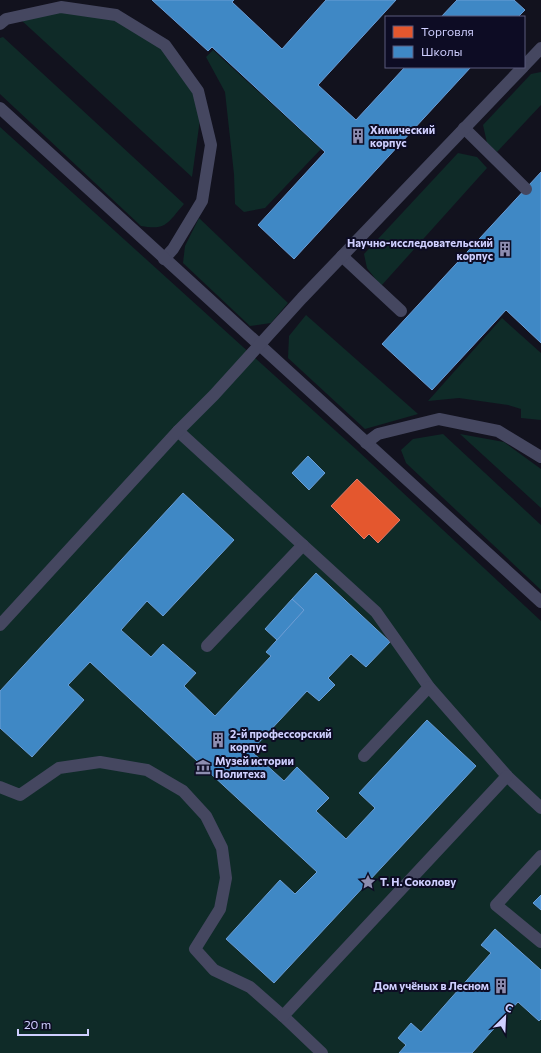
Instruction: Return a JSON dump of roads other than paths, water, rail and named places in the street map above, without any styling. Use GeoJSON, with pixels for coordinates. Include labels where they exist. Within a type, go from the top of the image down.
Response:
{"type":"FeatureCollection","features":[{"type":"Feature","properties":{"kind":"lane"},"geometry":{"type":"LineString","coordinates":[[0,24],[6,19],[61,6],[116,16],[165,45],[198,91],[211,146],[202,201],[173,249],[164,259]]}},
{"type":"Feature","properties":{"kind":"lane"},"geometry":{"type":"LineString","coordinates":[[525,64],[540,52]]}},
{"type":"Feature","properties":{"kind":"lane"},"geometry":{"type":"LineString","coordinates":[[0,625],[178,431],[214,395],[342,256],[521,68]]}},
{"type":"Feature","properties":{"kind":"lane"},"geometry":{"type":"LineString","coordinates":[[0,108],[541,602]]}},
{"type":"Feature","properties":{"kind":"lane"},"geometry":{"type":"LineString","coordinates":[[464,128],[526,189]]}},
{"type":"Feature","properties":{"kind":"lane"},"geometry":{"type":"LineString","coordinates":[[342,256],[401,311]]}},
{"type":"Feature","properties":{"kind":"lane"},"geometry":{"type":"LineString","coordinates":[[366,443],[378,434],[439,419],[498,431],[541,458]]}},
{"type":"Feature","properties":{"kind":"lane"},"geometry":{"type":"LineString","coordinates":[[178,431],[376,612],[429,687],[507,776],[541,808]]}},
{"type":"Feature","properties":{"kind":"lane"},"geometry":{"type":"LineString","coordinates":[[207,646],[303,545]]}},
{"type":"Feature","properties":{"kind":"lane"},"geometry":{"type":"LineString","coordinates":[[364,756],[429,687]]}},
{"type":"Feature","properties":{"kind":"lane"},"geometry":{"type":"LineString","coordinates":[[0,787],[20,795],[58,768],[100,762],[147,770],[183,791],[206,816],[222,848],[226,878],[220,909],[195,949],[214,970],[250,987],[322,1053]]}},
{"type":"Feature","properties":{"kind":"lane"},"geometry":{"type":"LineString","coordinates":[[283,1016],[507,776]]}},
{"type":"Feature","properties":{"kind":"lane"},"geometry":{"type":"LineString","coordinates":[[541,856],[496,904],[541,942]]}},
{"type":"Feature","properties":{"kind":"place","name":"Химический корпус"},"geometry":{"type":"Point","coordinates":[358,136]}},
{"type":"Feature","properties":{"kind":"place","name":"Научно-исследовательский корпус"},"geometry":{"type":"Point","coordinates":[505,249]}},
{"type":"Feature","properties":{"kind":"place","name":"2-й профессорский корпус"},"geometry":{"type":"Point","coordinates":[218,740]}},
{"type":"Feature","properties":{"kind":"place","name":"Музей истории Политеха"},"geometry":{"type":"Point","coordinates":[203,767]}},
{"type":"Feature","properties":{"kind":"place","name":"Т. Н. Соколову"},"geometry":{"type":"Point","coordinates":[368,882]}},
{"type":"Feature","properties":{"kind":"place","name":"Дом учёных в Лесном"},"geometry":{"type":"Point","coordinates":[501,986]}}]}
